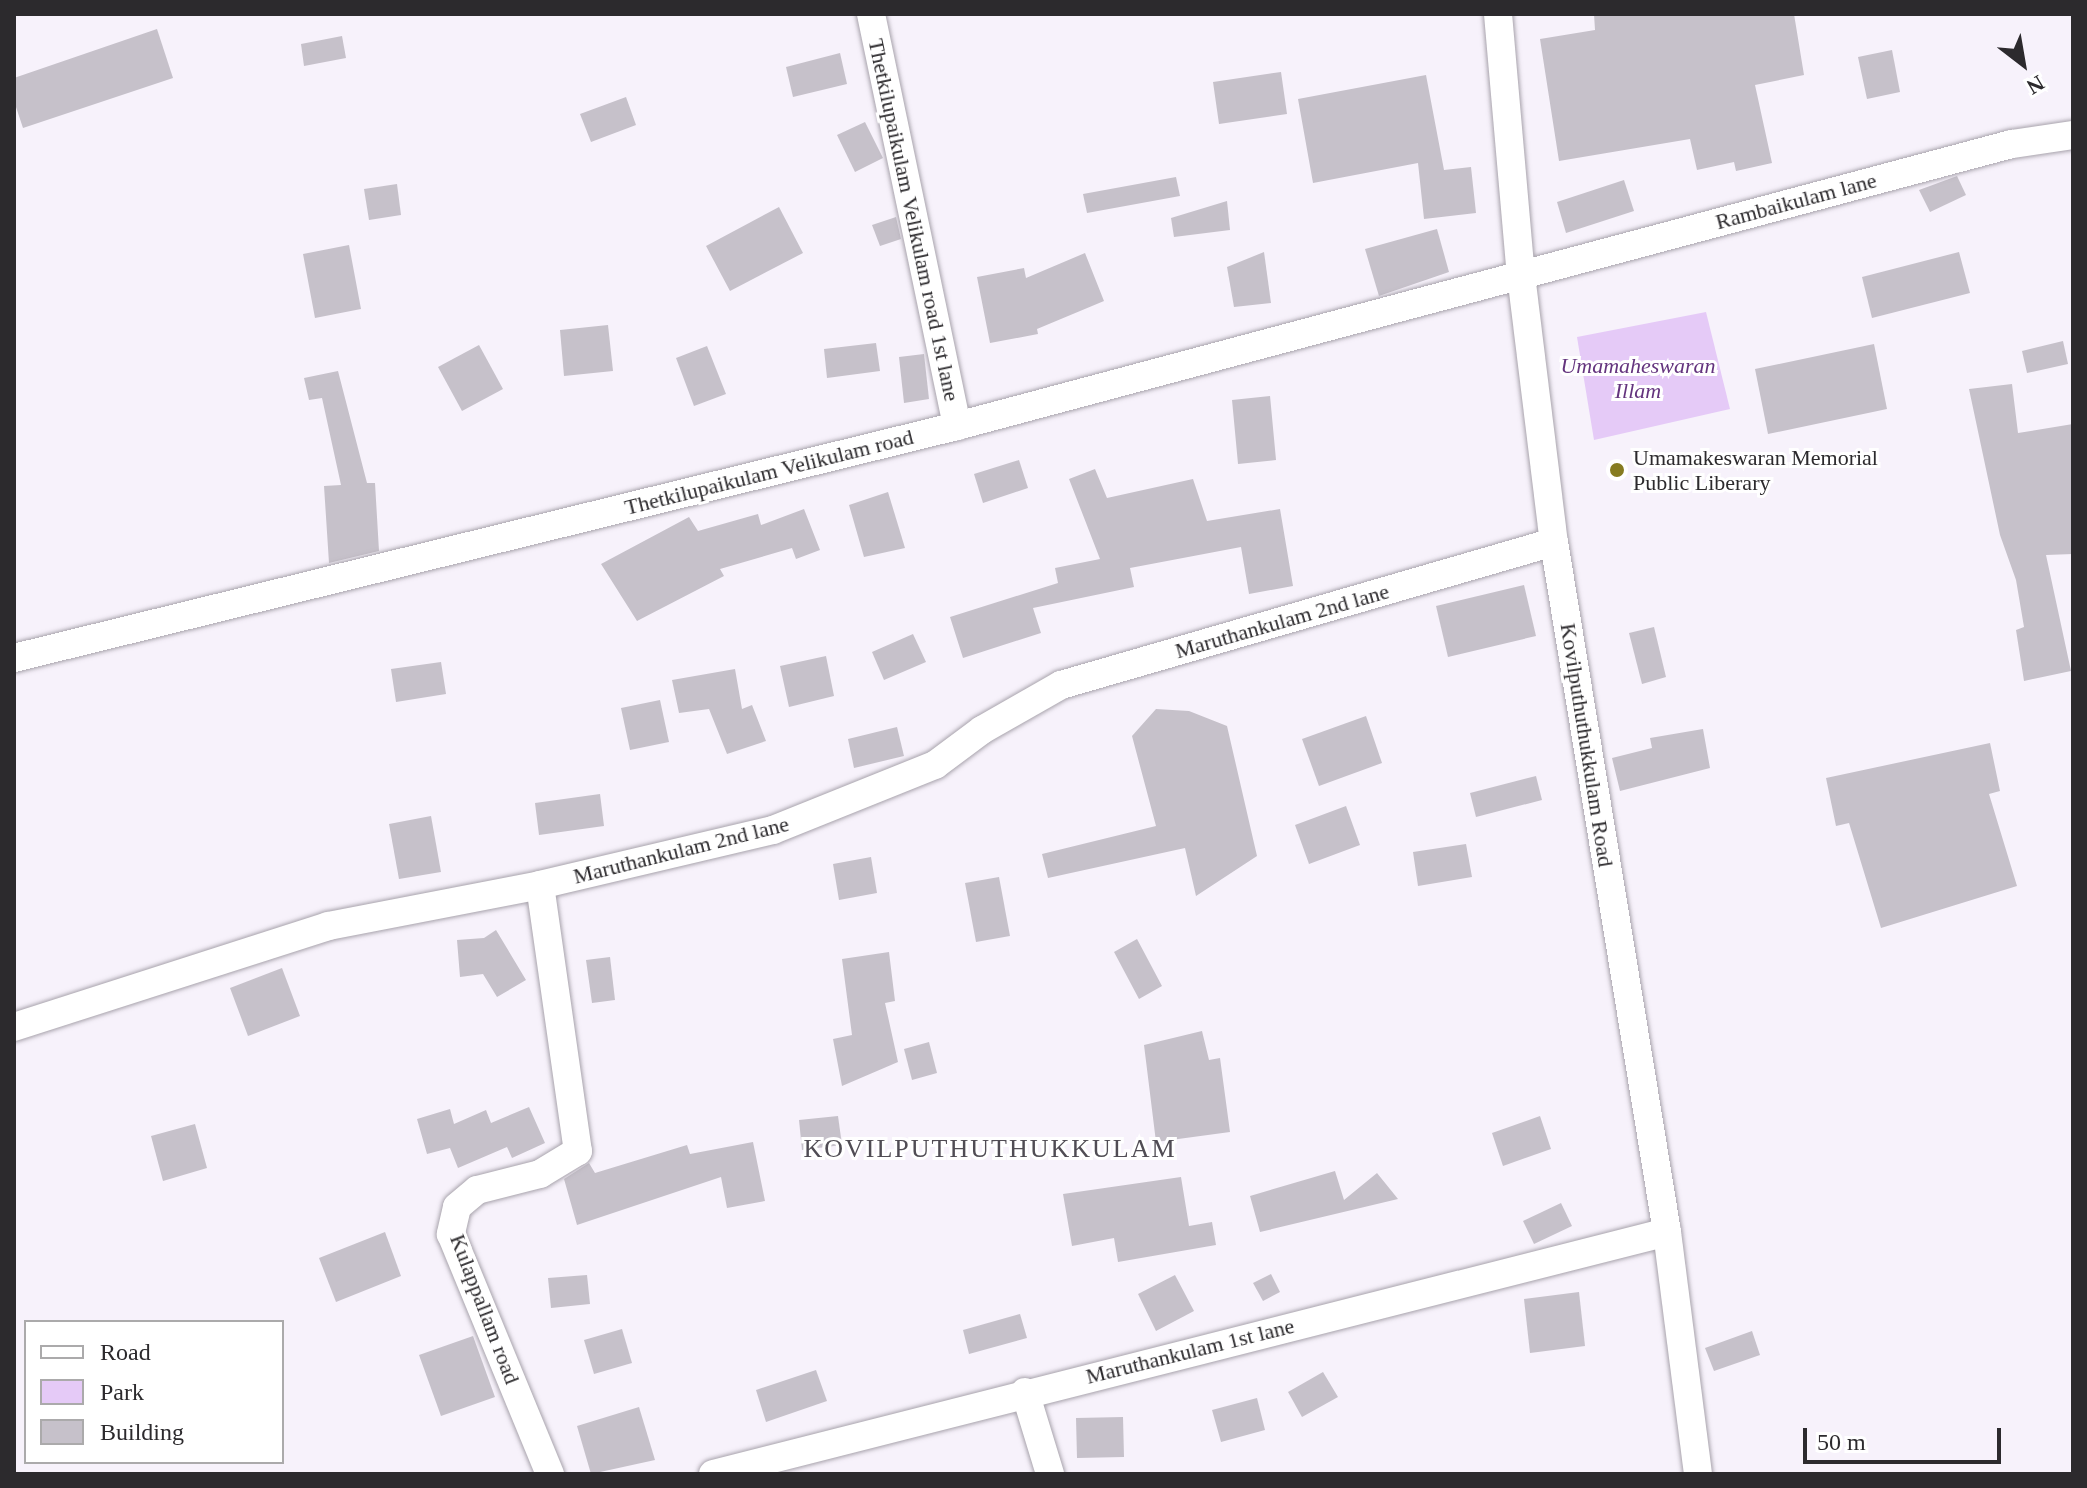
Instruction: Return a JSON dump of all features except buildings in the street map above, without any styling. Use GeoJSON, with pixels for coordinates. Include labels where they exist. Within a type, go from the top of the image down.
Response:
{"type":"FeatureCollection","features":[{"type":"Feature","properties":{"kind":"street","name":"Thetkilupaikulam Velikulam road 1st lane"},"geometry":{"type":"LineString","coordinates":[[871,14],[957,426]]}},
{"type":"Feature","properties":{"kind":"street","name":"Kovilputhuthukkulam Road"},"geometry":{"type":"LineString","coordinates":[[1498,14],[1521,275],[1554,542],[1667,1232],[1698,1474]]}},
{"type":"Feature","properties":{"kind":"street","name":"Rambaikulam lane"},"geometry":{"type":"LineString","coordinates":[[1521,275],[2012,144],[2073,135]]}},
{"type":"Feature","properties":{"kind":"street","name":"Thetkilupaikulam Velikulam road"},"geometry":{"type":"LineString","coordinates":[[14,658],[957,426],[1521,275]]}},
{"type":"Feature","properties":{"kind":"street","name":"Maruthankulam 2nd lane"},"geometry":{"type":"LineString","coordinates":[[14,1027],[328,926],[540,885],[773,830],[935,765],[982,730],[1061,685],[1554,542]]}},
{"type":"Feature","properties":{"kind":"street","name":"Kulappallam road"},"geometry":{"type":"LineString","coordinates":[[540,885],[578,1151],[540,1174],[477,1190],[457,1207],[451,1234],[550,1474]]}},
{"type":"Feature","properties":{"kind":"street","name":"Maruthankulam 1st lane"},"geometry":{"type":"LineString","coordinates":[[713,1474],[1025,1392],[1667,1232]]}},
{"type":"Feature","properties":{"kind":"street"},"geometry":{"type":"LineString","coordinates":[[1025,1392],[1050,1474]]}},
{"type":"Feature","properties":{"kind":"green space","name":"Umamaheswaran Illam"},"geometry":{"type":"Polygon","coordinates":[[[1706,312],[1730,409],[1594,440],[1577,337],[1706,312]]]}},
{"type":"Feature","properties":{"kind":"place","name":"Umamakeswaran Memorial Public Liberary"},"geometry":{"type":"Point","coordinates":[1617,470]}},
{"type":"Feature","properties":{"kind":"district","name":"KOVILPUTHUTHUKKULAM"},"geometry":{"type":"Point","coordinates":[990,1149]}}]}
